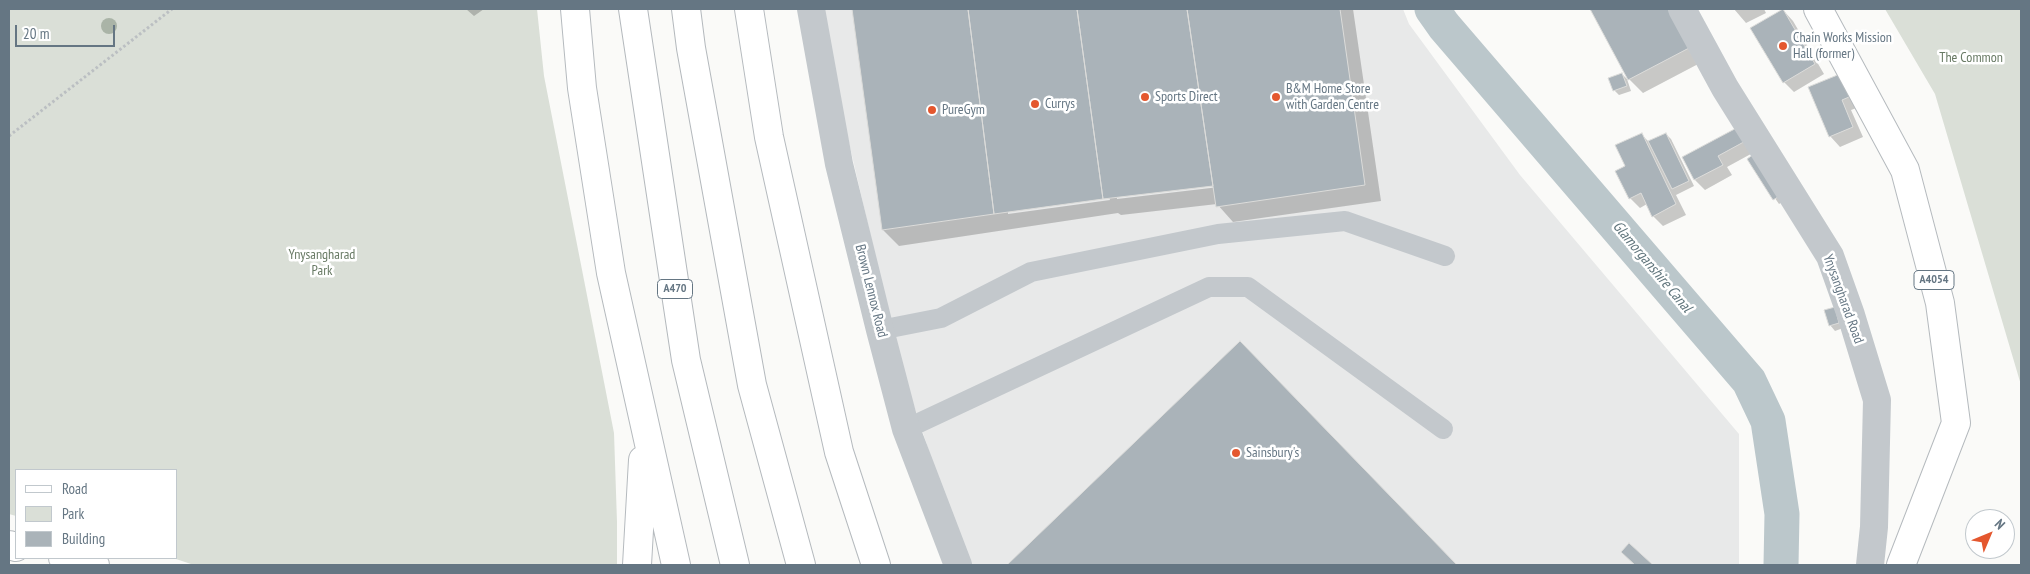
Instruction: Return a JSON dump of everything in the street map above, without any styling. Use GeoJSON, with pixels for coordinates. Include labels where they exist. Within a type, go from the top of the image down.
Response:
{"type":"FeatureCollection","features":[{"type":"Feature","properties":{"kind":"main road"},"geometry":{"type":"LineString","coordinates":[[575,9],[582,88],[611,273],[676,565]]}},
{"type":"Feature","properties":{"kind":"main road","name":"A470"},"geometry":{"type":"LineString","coordinates":[[633,9],[686,360],[735,565]]}},
{"type":"Feature","properties":{"kind":"main road"},"geometry":{"type":"LineString","coordinates":[[686,9],[690,48],[752,384],[801,565]]}},
{"type":"Feature","properties":{"kind":"main road"},"geometry":{"type":"LineString","coordinates":[[749,9],[769,137],[839,452],[876,565]]}},
{"type":"Feature","properties":{"kind":"main road","name":"A4054"},"geometry":{"type":"LineString","coordinates":[[1818,9],[1905,170],[1940,302],[1956,423],[1901,565]]}},
{"type":"Feature","properties":{"kind":"main road"},"geometry":{"type":"LineString","coordinates":[[637,565],[645,423]]}},
{"type":"Feature","properties":{"kind":"main road"},"geometry":{"type":"LineString","coordinates":[[67,559],[95,565]]}},
{"type":"Feature","properties":{"kind":"street","name":"Brown Lennox Road"},"geometry":{"type":"LineString","coordinates":[[811,9],[839,164],[906,429],[958,565]]}},
{"type":"Feature","properties":{"kind":"street","name":"Ynysangharad Road"},"geometry":{"type":"LineString","coordinates":[[1682,9],[1724,88],[1830,256],[1851,316],[1877,400],[1874,527],[1870,565]]}},
{"type":"Feature","properties":{"kind":"lane"},"geometry":{"type":"LineString","coordinates":[[880,330],[941,318],[1031,272],[1218,234],[1345,221],[1445,256]]}},
{"type":"Feature","properties":{"kind":"lane"},"geometry":{"type":"LineString","coordinates":[[906,429],[1209,287],[1248,287],[1443,429]]}},
{"type":"Feature","properties":{"kind":"path"},"geometry":{"type":"LineString","coordinates":[[9,136],[172,9]]}},
{"type":"Feature","properties":{"kind":"shaded area"},"geometry":{"type":"Polygon","coordinates":[[[818,9],[1403,9],[1409,24],[1520,175],[1739,434],[1739,565],[967,565],[901,367],[818,9]]]}},
{"type":"Feature","properties":{"kind":"green space","name":"Ynysangharad Park"},"geometry":{"type":"Polygon","coordinates":[[[9,9],[537,9],[544,76],[614,433],[617,565],[194,565],[176,559],[178,559],[178,469],[15,469],[15,516],[9,514],[9,9]]]}},
{"type":"Feature","properties":{"kind":"green space","name":"The Common"},"geometry":{"type":"Polygon","coordinates":[[[1885,9],[2021,9],[2021,385],[1935,94],[1885,9]]]}},
{"type":"Feature","properties":{"kind":"building"},"geometry":{"type":"Polygon","coordinates":[[[852,9],[968,9],[994,214],[882,230],[852,9]]]}},
{"type":"Feature","properties":{"kind":"building","name":"Currys"},"geometry":{"type":"Polygon","coordinates":[[[968,9],[1077,9],[1103,199],[994,214],[968,9]]]}},
{"type":"Feature","properties":{"kind":"building","name":"Sports Direct"},"geometry":{"type":"Polygon","coordinates":[[[1077,9],[1187,9],[1213,186],[1103,199],[1077,9]]]}},
{"type":"Feature","properties":{"kind":"building","name":"B&M Home Store with Garden Centre"},"geometry":{"type":"Polygon","coordinates":[[[1187,9],[1340,9],[1365,185],[1216,207],[1187,9]]]}},
{"type":"Feature","properties":{"kind":"building"},"geometry":{"type":"Polygon","coordinates":[[[1590,9],[1668,9],[1689,48],[1628,80],[1590,9]]]}},
{"type":"Feature","properties":{"kind":"building","name":"Chain Works Mission Hall (former)"},"geometry":{"type":"Polygon","coordinates":[[[1783,9],[1815,64],[1783,83],[1750,28],[1783,9]]]}},
{"type":"Feature","properties":{"kind":"building"},"geometry":{"type":"Polygon","coordinates":[[[1622,73],[1627,86],[1613,91],[1608,78],[1622,73]]]}},
{"type":"Feature","properties":{"kind":"building"},"geometry":{"type":"Polygon","coordinates":[[[1840,74],[1849,97],[1842,100],[1853,127],[1829,137],[1808,87],[1840,74]]]}},
{"type":"Feature","properties":{"kind":"building"},"geometry":{"type":"Polygon","coordinates":[[[1744,124],[1751,138],[1718,156],[1723,165],[1694,180],[1682,157],[1744,124]]]}},
{"type":"Feature","properties":{"kind":"building"},"geometry":{"type":"Polygon","coordinates":[[[1642,133],[1676,204],[1652,217],[1641,193],[1629,199],[1615,171],[1625,166],[1615,145],[1642,133]]]}},
{"type":"Feature","properties":{"kind":"building"},"geometry":{"type":"Polygon","coordinates":[[[1666,133],[1689,181],[1672,189],[1648,141],[1666,133]]]}},
{"type":"Feature","properties":{"kind":"building"},"geometry":{"type":"Polygon","coordinates":[[[1761,149],[1788,191],[1773,200],[1747,159],[1761,149]]]}},
{"type":"Feature","properties":{"kind":"building"},"geometry":{"type":"Polygon","coordinates":[[[1835,307],[1839,323],[1829,326],[1824,310],[1835,307]]]}},
{"type":"Feature","properties":{"kind":"building","name":"Sainsbury's"},"geometry":{"type":"Polygon","coordinates":[[[1240,341],[1457,565],[1007,565],[1240,341]]]}},
{"type":"Feature","properties":{"kind":"building"},"geometry":{"type":"Polygon","coordinates":[[[1629,543],[1653,565],[1635,565],[1621,552],[1629,543]]]}},
{"type":"Feature","properties":{"kind":"waterway","name":"Glamorganshire Canal"},"geometry":{"type":"LineString","coordinates":[[1432,9],[1444,26],[1749,381],[1768,421],[1782,514],[1781,565]]}},
{"type":"Feature","properties":{"kind":"place","name":"Chain Works Mission Hall (former)"},"geometry":{"type":"Point","coordinates":[1783,46]}},
{"type":"Feature","properties":{"kind":"place","name":"Sports Direct"},"geometry":{"type":"Point","coordinates":[1145,97]}},
{"type":"Feature","properties":{"kind":"place","name":"B&M Home Store with Garden Centre"},"geometry":{"type":"Point","coordinates":[1276,97]}},
{"type":"Feature","properties":{"kind":"place","name":"Currys"},"geometry":{"type":"Point","coordinates":[1035,104]}},
{"type":"Feature","properties":{"kind":"place","name":"PureGym"},"geometry":{"type":"Point","coordinates":[932,110]}},
{"type":"Feature","properties":{"kind":"place","name":"Sainsbury's"},"geometry":{"type":"Point","coordinates":[1236,453]}}]}
